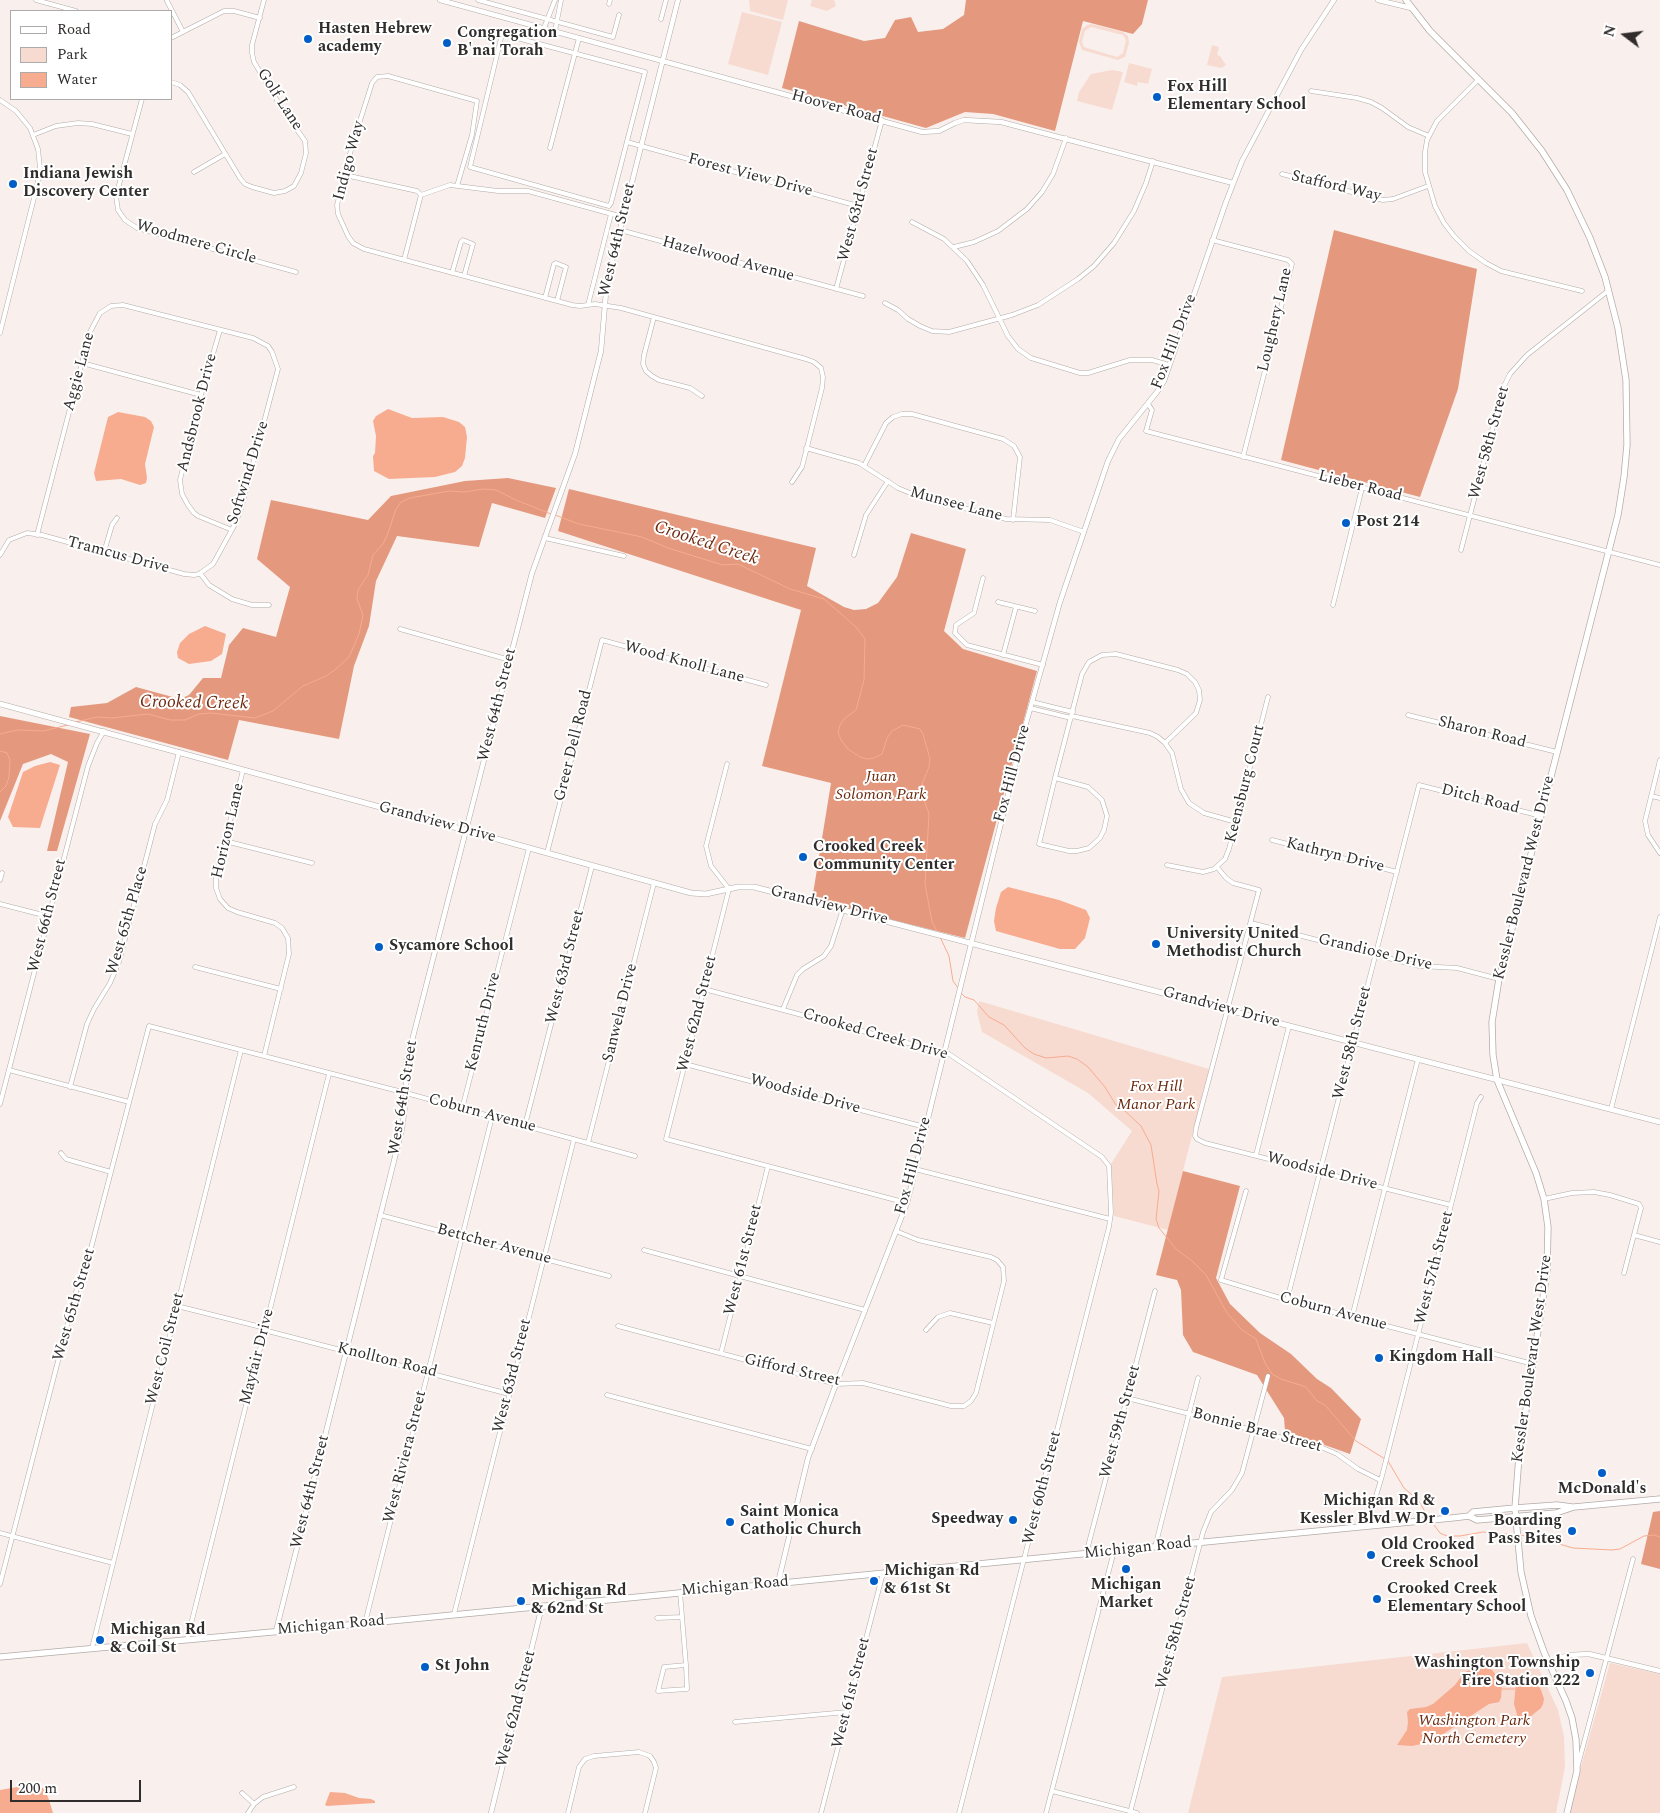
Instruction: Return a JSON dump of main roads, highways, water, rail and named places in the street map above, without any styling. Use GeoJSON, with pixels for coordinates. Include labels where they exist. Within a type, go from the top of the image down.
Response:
{"type":"FeatureCollection","features":[{"type":"Feature","properties":{"kind":"main road","name":"Kessler Boulevard West Drive"},"geometry":{"type":"LineString","coordinates":[[1406,0],[1430,32],[1522,124],[1559,177],[1578,210],[1609,290],[1623,355],[1628,420],[1624,477],[1609,552],[1499,979],[1492,1022],[1493,1055],[1497,1080],[1536,1173],[1544,1199],[1548,1227],[1548,1256],[1518,1468],[1515,1525],[1521,1572],[1536,1634],[1572,1718],[1576,1740],[1577,1770],[1567,1813]]}},
{"type":"Feature","properties":{"kind":"main road","name":"Grandview Drive"},"geometry":{"type":"LineString","coordinates":[[0,704],[547,852],[654,883],[698,894],[754,887],[1660,1122]]}},
{"type":"Feature","properties":{"kind":"main road","name":"Michigan Road"},"geometry":{"type":"LineString","coordinates":[[0,1657],[1469,1516],[1477,1520],[1556,1512],[1574,1507],[1660,1499]]}},
{"type":"Feature","properties":{"kind":"main road","name":"Michigan Road"},"geometry":{"type":"LineString","coordinates":[[1469,1516],[1473,1512],[1515,1508],[1557,1505],[1574,1507]]}},
{"type":"Feature","properties":{"kind":"water"},"geometry":{"type":"Polygon","coordinates":[[[388,409],[412,418],[443,417],[459,422],[465,427],[467,437],[465,458],[462,466],[455,472],[435,477],[389,479],[374,471],[373,456],[375,453],[376,436],[373,421],[376,416],[388,409]]]}},
{"type":"Feature","properties":{"kind":"water"},"geometry":{"type":"Polygon","coordinates":[[[118,412],[145,417],[151,421],[154,427],[145,464],[146,483],[140,485],[121,479],[96,481],[94,473],[108,417],[118,412]]]}},
{"type":"Feature","properties":{"kind":"water"},"geometry":{"type":"Polygon","coordinates":[[[205,626],[226,634],[222,654],[211,661],[189,664],[178,658],[177,652],[180,643],[189,634],[205,626]]]}},
{"type":"Feature","properties":{"kind":"water"},"geometry":{"type":"Polygon","coordinates":[[[50,762],[60,765],[40,828],[13,827],[8,817],[23,772],[50,762]]]}},
{"type":"Feature","properties":{"kind":"water"},"geometry":{"type":"Polygon","coordinates":[[[1008,887],[1059,900],[1086,910],[1090,918],[1085,938],[1075,949],[1060,949],[996,931],[994,921],[996,908],[1001,892],[1008,887]]]}},
{"type":"Feature","properties":{"kind":"water"},"geometry":{"type":"Polygon","coordinates":[[[1485,1667],[1492,1670],[1502,1683],[1499,1702],[1489,1704],[1431,1742],[1412,1746],[1397,1745],[1407,1730],[1407,1712],[1410,1709],[1433,1704],[1455,1685],[1467,1671],[1485,1667]]]}},
{"type":"Feature","properties":{"kind":"water"},"geometry":{"type":"Polygon","coordinates":[[[1519,1680],[1536,1681],[1544,1699],[1541,1708],[1526,1720],[1518,1718],[1514,1704],[1516,1683],[1519,1680]]]}},
{"type":"Feature","properties":{"kind":"water"},"geometry":{"type":"Polygon","coordinates":[[[34,1784],[43,1788],[53,1813],[0,1813],[0,1790],[34,1784]]]}},
{"type":"Feature","properties":{"kind":"water"},"geometry":{"type":"Polygon","coordinates":[[[330,1792],[345,1793],[359,1798],[371,1799],[375,1803],[327,1806],[325,1805],[330,1792]]]}},
{"type":"Feature","properties":{"kind":"waterway","name":"Crooked Creek"},"geometry":{"type":"LineString","coordinates":[[76,722],[97,717],[112,718],[148,714],[170,720],[185,720],[199,714],[211,713],[255,718],[273,711],[303,686],[326,676],[349,657],[359,634],[363,615],[357,599],[358,590],[368,575],[373,555],[383,544],[396,509],[401,502],[410,498],[449,491],[496,490],[551,514]]}},
{"type":"Feature","properties":{"kind":"waterway","name":"Crooked Creek"},"geometry":{"type":"LineString","coordinates":[[555,515],[579,524],[642,537],[668,548],[723,565],[738,564],[790,589],[824,599],[856,627],[865,639],[864,680],[856,710],[844,719],[838,732],[848,749],[867,759],[882,754],[887,738],[892,731],[903,725],[920,729],[923,734],[930,759],[922,784],[922,795],[929,814],[925,884],[932,922],[937,931]]}},
{"type":"Feature","properties":{"kind":"waterway","name":"Crooked Creek"},"geometry":{"type":"LineString","coordinates":[[0,734],[17,730],[43,731],[68,725]]}},
{"type":"Feature","properties":{"kind":"waterway"},"geometry":{"type":"LineString","coordinates":[[0,751],[7,753],[10,760],[9,777],[6,786],[0,792]]}},
{"type":"Feature","properties":{"kind":"waterway","name":"Crooked Creek"},"geometry":{"type":"LineString","coordinates":[[940,937],[949,956],[953,981],[959,989]]}},
{"type":"Feature","properties":{"kind":"waterway","name":"Crooked Creek"},"geometry":{"type":"LineString","coordinates":[[961,993],[965,997],[974,1000],[989,1017],[1004,1025],[1025,1048],[1034,1054],[1046,1058],[1068,1056],[1077,1059],[1088,1067],[1105,1087],[1116,1105],[1141,1126],[1151,1145],[1159,1191],[1156,1219],[1159,1228],[1177,1250],[1191,1260],[1206,1275],[1227,1313],[1242,1330],[1256,1339],[1265,1363],[1272,1374],[1306,1387],[1317,1401],[1325,1405],[1356,1441],[1385,1459]]}},
{"type":"Feature","properties":{"kind":"waterway","name":"Crooked Creek"},"geometry":{"type":"LineString","coordinates":[[1388,1461],[1404,1488],[1418,1500],[1429,1518]]}},
{"type":"Feature","properties":{"kind":"waterway","name":"Crooked Creek"},"geometry":{"type":"LineString","coordinates":[[1431,1521],[1440,1533],[1447,1536],[1483,1532],[1516,1535]]}},
{"type":"Feature","properties":{"kind":"waterway","name":"Crooked Creek"},"geometry":{"type":"LineString","coordinates":[[1520,1535],[1573,1548],[1612,1550],[1620,1549],[1644,1536],[1654,1535],[1660,1537]]}},
{"type":"Feature","properties":{"kind":"waterway"},"geometry":{"type":"LineString","coordinates":[[1502,1689],[1515,1689]]}},
{"type":"Feature","properties":{"kind":"place","name":"Hasten Hebrew academy"},"geometry":{"type":"Point","coordinates":[308,39]}},
{"type":"Feature","properties":{"kind":"place","name":"Congregation B'nai Torah"},"geometry":{"type":"Point","coordinates":[447,43]}},
{"type":"Feature","properties":{"kind":"place","name":"Fox Hill Elementary School"},"geometry":{"type":"Point","coordinates":[1157,97]}},
{"type":"Feature","properties":{"kind":"place","name":"Indiana Jewish Discovery Center"},"geometry":{"type":"Point","coordinates":[13,184]}},
{"type":"Feature","properties":{"kind":"place","name":"Post 214"},"geometry":{"type":"Point","coordinates":[1346,523]}},
{"type":"Feature","properties":{"kind":"place","name":"Crooked Creek Community Center"},"geometry":{"type":"Point","coordinates":[803,857]}},
{"type":"Feature","properties":{"kind":"place","name":"University United Methodist Church"},"geometry":{"type":"Point","coordinates":[1156,944]}},
{"type":"Feature","properties":{"kind":"place","name":"Sycamore School"},"geometry":{"type":"Point","coordinates":[379,947]}},
{"type":"Feature","properties":{"kind":"place","name":"Kingdom Hall"},"geometry":{"type":"Point","coordinates":[1379,1358]}},
{"type":"Feature","properties":{"kind":"place","name":"McDonald's"},"geometry":{"type":"Point","coordinates":[1602,1473]}},
{"type":"Feature","properties":{"kind":"place","name":"Michigan Rd & Kessler Blvd W Dr"},"geometry":{"type":"Point","coordinates":[1445,1511]}},
{"type":"Feature","properties":{"kind":"place","name":"Speedway"},"geometry":{"type":"Point","coordinates":[1013,1520]}},
{"type":"Feature","properties":{"kind":"place","name":"Saint Monica Catholic Church"},"geometry":{"type":"Point","coordinates":[730,1522]}},
{"type":"Feature","properties":{"kind":"place","name":"Boarding Pass Bites"},"geometry":{"type":"Point","coordinates":[1572,1531]}},
{"type":"Feature","properties":{"kind":"place","name":"Old Crooked Creek School"},"geometry":{"type":"Point","coordinates":[1371,1555]}},
{"type":"Feature","properties":{"kind":"place","name":"Michigan Market"},"geometry":{"type":"Point","coordinates":[1126,1569]}},
{"type":"Feature","properties":{"kind":"place","name":"Michigan Rd & 61st St"},"geometry":{"type":"Point","coordinates":[874,1581]}},
{"type":"Feature","properties":{"kind":"place","name":"Crooked Creek Elementary School"},"geometry":{"type":"Point","coordinates":[1377,1599]}},
{"type":"Feature","properties":{"kind":"place","name":"Michigan Rd & 62nd St"},"geometry":{"type":"Point","coordinates":[521,1601]}},
{"type":"Feature","properties":{"kind":"place","name":"Michigan Rd & Coil St"},"geometry":{"type":"Point","coordinates":[100,1640]}},
{"type":"Feature","properties":{"kind":"place","name":"St John"},"geometry":{"type":"Point","coordinates":[425,1667]}},
{"type":"Feature","properties":{"kind":"place","name":"Washington Township Fire Station 222"},"geometry":{"type":"Point","coordinates":[1590,1673]}},
{"type":"Feature","properties":{"kind":"park label","name":"Juan Solomon Park"},"geometry":{"type":"Point","coordinates":[881,787]}},
{"type":"Feature","properties":{"kind":"park label","name":"Fox Hill Manor Park"},"geometry":{"type":"Point","coordinates":[1156,1097]}},
{"type":"Feature","properties":{"kind":"park label","name":"Washington Park North Cemetery"},"geometry":{"type":"Point","coordinates":[1474,1731]}}]}
